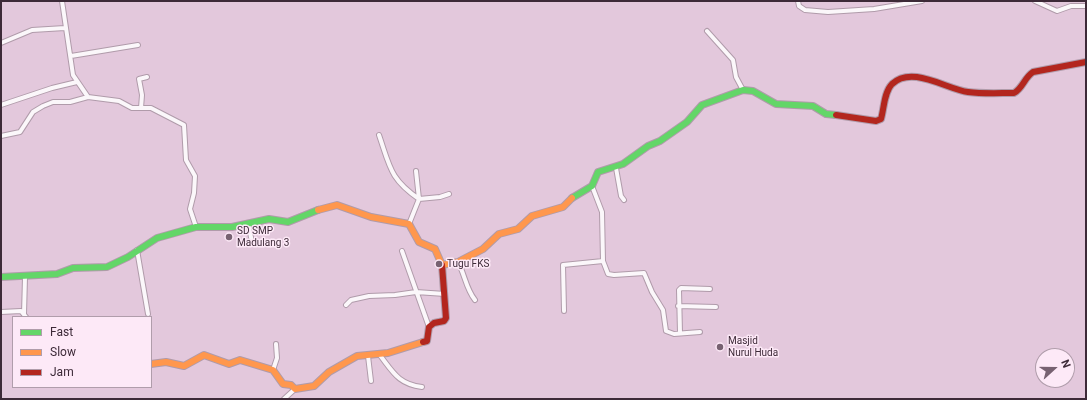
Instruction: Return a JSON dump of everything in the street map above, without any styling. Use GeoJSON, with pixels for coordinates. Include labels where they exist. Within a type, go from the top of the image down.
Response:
{"type":"FeatureCollection","features":[{"type":"Feature","properties":{"kind":"street"},"geometry":{"type":"LineString","coordinates":[[62,1],[73,75],[88,97]]}},
{"type":"Feature","properties":{"kind":"street"},"geometry":{"type":"LineString","coordinates":[[798,1],[799,6],[805,10],[828,12],[858,11],[922,1]]}},
{"type":"Feature","properties":{"kind":"street"},"geometry":{"type":"LineString","coordinates":[[1035,1],[1057,11],[1071,6],[1086,6]]}},
{"type":"Feature","properties":{"kind":"street"},"geometry":{"type":"LineString","coordinates":[[1,43],[32,30],[65,28]]}},
{"type":"Feature","properties":{"kind":"street"},"geometry":{"type":"LineString","coordinates":[[707,31],[733,60],[736,77],[744,90]]}},
{"type":"Feature","properties":{"kind":"street"},"geometry":{"type":"LineString","coordinates":[[71,56],[138,45]]}},
{"type":"Feature","properties":{"kind":"street"},"geometry":{"type":"LineString","coordinates":[[442,265],[458,262],[485,248],[501,232],[518,229],[532,216],[563,207],[570,200],[592,186],[598,172],[616,168],[687,122],[702,105],[715,101],[728,94],[744,90],[753,91],[776,104],[813,106],[826,114],[876,121],[881,118],[889,88],[896,81],[902,78],[922,78],[955,90],[967,92],[1014,93],[1020,90],[1026,77],[1033,72],[1086,62]]}},
{"type":"Feature","properties":{"kind":"street"},"geometry":{"type":"LineString","coordinates":[[141,108],[142,95],[139,79],[148,77]]}},
{"type":"Feature","properties":{"kind":"street"},"geometry":{"type":"LineString","coordinates":[[1,105],[52,88],[77,82]]}},
{"type":"Feature","properties":{"kind":"street"},"geometry":{"type":"LineString","coordinates":[[1,136],[20,131],[33,112],[54,102],[70,102],[88,97],[119,101],[131,107],[151,108],[184,125],[186,160],[195,176],[194,193],[190,209],[196,227]]}},
{"type":"Feature","properties":{"kind":"street"},"geometry":{"type":"LineString","coordinates":[[379,135],[393,175],[400,184],[419,199],[435,198],[449,194]]}},
{"type":"Feature","properties":{"kind":"street"},"geometry":{"type":"LineString","coordinates":[[616,168],[621,196],[624,200]]}},
{"type":"Feature","properties":{"kind":"street"},"geometry":{"type":"LineString","coordinates":[[409,224],[419,199],[416,171]]}},
{"type":"Feature","properties":{"kind":"street"},"geometry":{"type":"LineString","coordinates":[[592,186],[603,218],[603,261],[606,272],[611,275],[644,273],[652,292],[663,310],[665,330],[668,333],[700,332]]}},
{"type":"Feature","properties":{"kind":"street"},"geometry":{"type":"LineString","coordinates":[[1,277],[25,277],[57,274],[80,267],[107,266],[157,238],[196,227],[232,227],[248,222],[270,219],[288,222],[325,207],[337,205],[371,217],[409,224]]}},
{"type":"Feature","properties":{"kind":"street"},"geometry":{"type":"LineString","coordinates":[[248,222],[252,242]]}},
{"type":"Feature","properties":{"kind":"street"},"geometry":{"type":"LineString","coordinates":[[409,224],[419,242],[435,249],[442,265],[446,320],[432,324],[429,328]]}},
{"type":"Feature","properties":{"kind":"street"},"geometry":{"type":"LineString","coordinates":[[137,250],[148,314]]}},
{"type":"Feature","properties":{"kind":"street"},"geometry":{"type":"LineString","coordinates":[[284,399],[295,389],[312,387],[329,372],[357,356],[379,354],[425,342],[428,339],[429,328],[402,251]]}},
{"type":"Feature","properties":{"kind":"street"},"geometry":{"type":"LineString","coordinates":[[564,311],[563,265],[603,261]]}},
{"type":"Feature","properties":{"kind":"street"},"geometry":{"type":"LineString","coordinates":[[458,262],[464,275],[467,288],[475,300]]}},
{"type":"Feature","properties":{"kind":"street"},"geometry":{"type":"LineString","coordinates":[[25,277],[25,316]]}},
{"type":"Feature","properties":{"kind":"street"},"geometry":{"type":"LineString","coordinates":[[680,333],[678,293],[681,288],[710,289]]}},
{"type":"Feature","properties":{"kind":"street"},"geometry":{"type":"LineString","coordinates":[[346,305],[351,300],[360,297],[395,296],[416,292],[445,294]]}},
{"type":"Feature","properties":{"kind":"street"},"geometry":{"type":"LineString","coordinates":[[678,306],[716,306]]}},
{"type":"Feature","properties":{"kind":"street"},"geometry":{"type":"LineString","coordinates":[[1,312],[21,312],[25,316]]}},
{"type":"Feature","properties":{"kind":"street"},"geometry":{"type":"LineString","coordinates":[[273,370],[278,357],[276,344]]}},
{"type":"Feature","properties":{"kind":"street"},"geometry":{"type":"LineString","coordinates":[[152,364],[166,362],[178,366],[184,366],[204,354],[229,364],[240,360],[273,370],[282,383],[291,385],[295,389]]}},
{"type":"Feature","properties":{"kind":"street"},"geometry":{"type":"LineString","coordinates":[[379,354],[397,378],[404,383],[422,387]]}},
{"type":"Feature","properties":{"kind":"street"},"geometry":{"type":"LineString","coordinates":[[368,356],[371,380]]}},
{"type":"Feature","properties":{"kind":"traffic: fast"},"geometry":{"type":"LineString","coordinates":[[572,198],[592,186],[598,172],[623,164],[648,146],[660,141],[687,122],[702,105],[743,90],[753,91],[776,104],[813,106],[826,114],[836,115]]}},
{"type":"Feature","properties":{"kind":"traffic: fast"},"geometry":{"type":"LineString","coordinates":[[1,277],[57,274],[73,268],[107,267],[128,257],[157,238],[196,227],[232,227],[269,219],[288,222],[318,210]]}},
{"type":"Feature","properties":{"kind":"traffic: slow"},"geometry":{"type":"LineString","coordinates":[[318,210],[337,205],[371,217],[409,224],[419,242],[435,249],[442,265],[458,262],[483,249],[499,234],[518,229],[532,216],[563,207],[572,198]]}},
{"type":"Feature","properties":{"kind":"traffic: slow"},"geometry":{"type":"LineString","coordinates":[[152,364],[166,362],[184,366],[204,355],[229,364],[240,360],[273,370],[283,384],[291,385],[295,389],[314,386],[329,372],[357,356],[388,353],[423,342]]}},
{"type":"Feature","properties":{"kind":"traffic: jam"},"geometry":{"type":"LineString","coordinates":[[836,115],[876,121],[881,119],[889,87],[900,79],[909,77],[919,77],[968,92],[1014,93],[1033,72],[1086,62]]}},
{"type":"Feature","properties":{"kind":"traffic: jam"},"geometry":{"type":"LineString","coordinates":[[423,342],[427,341],[429,327],[434,323],[444,321],[446,318],[442,265]]}},
{"type":"Feature","properties":{"kind":"place","name":"SD SMP Madulang 3"},"geometry":{"type":"Point","coordinates":[229,237]}},
{"type":"Feature","properties":{"kind":"place","name":"Tugu FKS"},"geometry":{"type":"Point","coordinates":[439,264]}},
{"type":"Feature","properties":{"kind":"place","name":"Masjid Nurul Huda"},"geometry":{"type":"Point","coordinates":[720,347]}}]}
